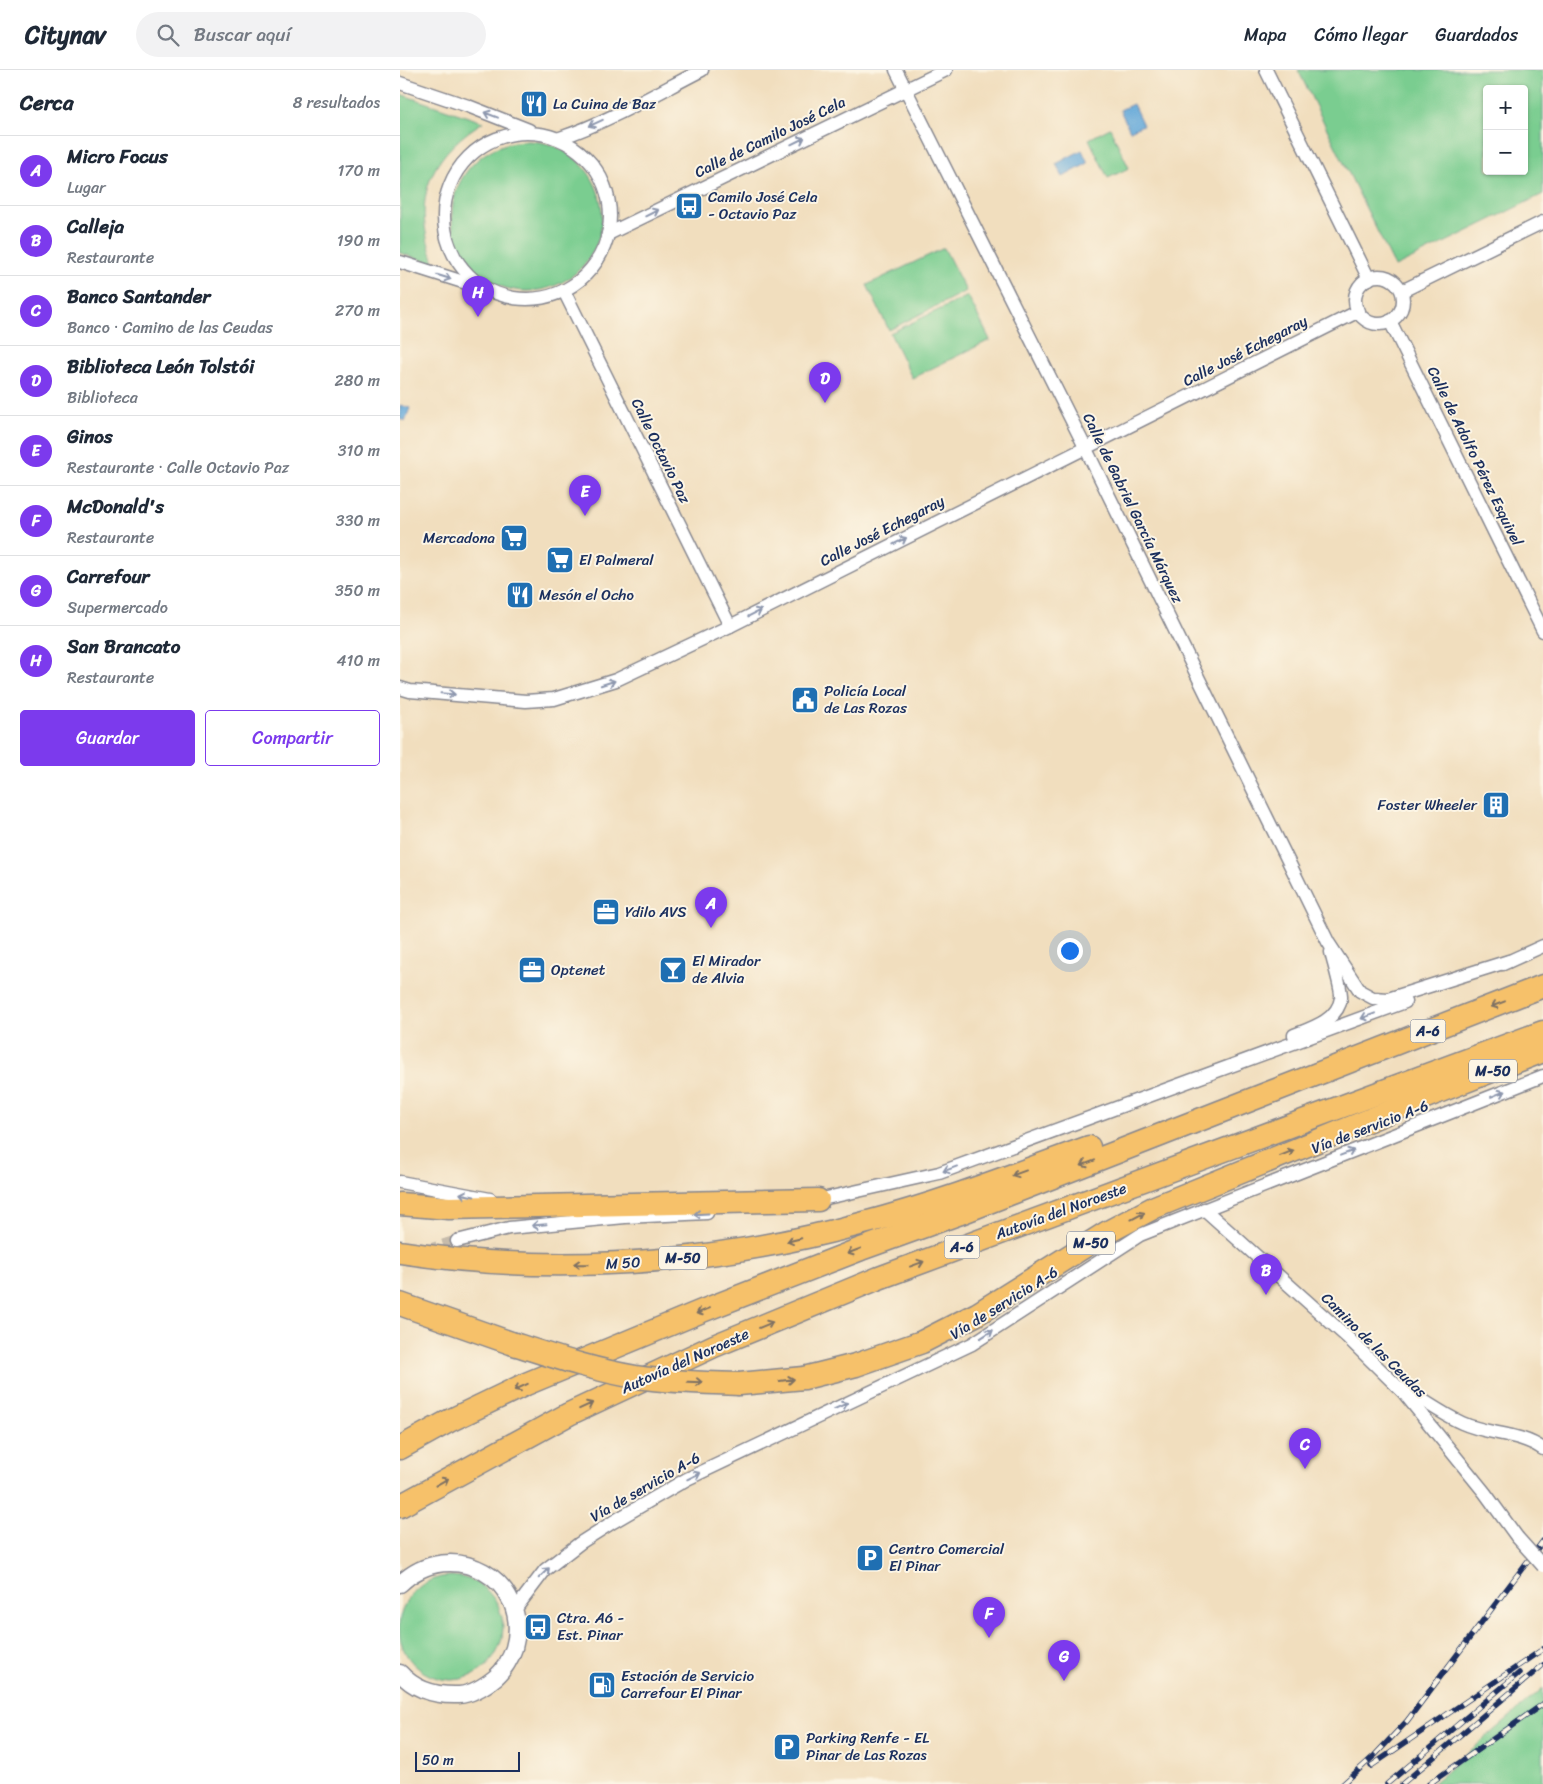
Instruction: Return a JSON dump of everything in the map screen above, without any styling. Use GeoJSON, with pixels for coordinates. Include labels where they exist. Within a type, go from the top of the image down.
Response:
{"type":"FeatureCollection","features":[{"type":"Feature","properties":{"kind":"highway","name":"A-6"},"geometry":{"type":"LineString","coordinates":[[400,1448],[526,1384],[702,1311],[860,1249],[958,1214],[1543,986]]}},
{"type":"Feature","properties":{"kind":"highway","name":"Autovía del Noroeste"},"geometry":{"type":"LineString","coordinates":[[400,1506],[569,1414],[714,1346],[870,1282],[1543,1032]]}},
{"type":"Feature","properties":{"kind":"highway","name":"M-50"},"geometry":{"type":"LineString","coordinates":[[400,1304],[568,1361],[636,1377],[681,1382],[739,1384],[804,1378],[856,1365],[922,1342],[977,1314],[1106,1233],[1154,1207],[1443,1090],[1543,1052]]}},
{"type":"Feature","properties":{"kind":"highway","name":"M 50"},"geometry":{"type":"LineString","coordinates":[[400,1252],[445,1259],[516,1264],[602,1265],[642,1263],[740,1251],[864,1223],[959,1194],[1276,1078],[1313,1076]]}},
{"type":"Feature","properties":{"kind":"highway"},"geometry":{"type":"LineString","coordinates":[[400,1204],[449,1208],[818,1200]]}},
{"type":"Feature","properties":{"kind":"highway"},"geometry":{"type":"LineString","coordinates":[[400,1314],[459,1335],[511,1342]]}},
{"type":"Feature","properties":{"kind":"street"},"geometry":{"type":"LineString","coordinates":[[560,138],[604,119],[702,70]]}},
{"type":"Feature","properties":{"kind":"street","name":"Calle de Gabriel García Márquez"},"geometry":{"type":"LineString","coordinates":[[896,70],[1086,447],[1328,942],[1360,991],[1373,998],[1388,999],[1509,961]]}},
{"type":"Feature","properties":{"kind":"street","name":"Calle de Camilo José Cela"},"geometry":{"type":"LineString","coordinates":[[608,234],[946,70]]}},
{"type":"Feature","properties":{"kind":"street"},"geometry":{"type":"LineString","coordinates":[[1266,70],[1369,279]]}},
{"type":"Feature","properties":{"kind":"street"},"geometry":{"type":"LineString","coordinates":[[400,83],[536,132],[560,138],[577,148],[591,162],[602,179],[610,206],[608,234],[602,252],[592,268],[579,281],[564,291],[549,296],[534,299],[518,299],[503,296],[400,262]]}},
{"type":"Feature","properties":{"kind":"street"},"geometry":{"type":"LineString","coordinates":[[488,290],[472,279],[459,264],[449,247],[444,228],[443,208],[447,189],[458,168],[479,147],[492,139],[514,133],[536,132]]}},
{"type":"Feature","properties":{"kind":"street"},"geometry":{"type":"LineString","coordinates":[[1402,291],[1543,222]]}},
{"type":"Feature","properties":{"kind":"street"},"geometry":{"type":"LineString","coordinates":[[1377,276],[1388,277],[1398,284],[1402,291],[1403,306],[1400,313],[1390,321],[1381,324],[1373,323],[1363,317],[1359,311],[1356,296],[1361,285],[1369,279],[1377,276]]}},
{"type":"Feature","properties":{"kind":"street","name":"Calle Octavio Paz"},"geometry":{"type":"LineString","coordinates":[[564,291],[730,626]]}},
{"type":"Feature","properties":{"kind":"street","name":"Calle José Echegaray"},"geometry":{"type":"LineString","coordinates":[[400,688],[410,691],[526,701],[554,699],[616,680],[730,626],[1359,311]]}},
{"type":"Feature","properties":{"kind":"street","name":"Calle de Adolfo Pérez Esquivel"},"geometry":{"type":"LineString","coordinates":[[1390,321],[1543,631]]}},
{"type":"Feature","properties":{"kind":"street","name":"Calle de Gabriel García Márquez"},"geometry":{"type":"LineString","coordinates":[[1127,1105],[1320,1024],[1335,1013],[1341,998],[1328,942]]}},
{"type":"Feature","properties":{"kind":"street"},"geometry":{"type":"LineString","coordinates":[[456,1241],[509,1228],[625,1217],[765,1210],[939,1173],[1353,1022],[1543,946]]}},
{"type":"Feature","properties":{"kind":"street","name":"Vía de servicio A-6"},"geometry":{"type":"LineString","coordinates":[[514,1611],[545,1570],[580,1543],[646,1502],[686,1479],[972,1344],[1140,1235],[1543,1076]]}},
{"type":"Feature","properties":{"kind":"street"},"geometry":{"type":"LineString","coordinates":[[400,1182],[532,1207]]}},
{"type":"Feature","properties":{"kind":"street","name":"Camino de las Ceudas"},"geometry":{"type":"LineString","coordinates":[[1204,1209],[1347,1337],[1404,1393],[1543,1566]]}},
{"type":"Feature","properties":{"kind":"street"},"geometry":{"type":"LineString","coordinates":[[1395,1384],[1463,1424],[1502,1435],[1518,1437],[1543,1449]]}},
{"type":"Feature","properties":{"kind":"street"},"geometry":{"type":"LineString","coordinates":[[400,1584],[416,1571],[432,1564],[450,1562],[467,1564],[483,1571],[497,1581],[508,1595],[514,1611],[517,1628],[512,1654],[501,1672],[484,1686],[464,1694],[443,1696],[422,1690],[401,1676]]}},
{"type":"Feature","properties":{"kind":"street"},"geometry":{"type":"LineString","coordinates":[[400,1565],[416,1571]]}},
{"type":"Feature","properties":{"kind":"green space"},"geometry":{"type":"Polygon","coordinates":[[[1298,70],[1543,70],[1543,194],[1395,267],[1298,70]]]}},
{"type":"Feature","properties":{"kind":"green space"},"geometry":{"type":"Polygon","coordinates":[[[400,94],[483,122],[448,150],[437,166],[429,183],[425,201],[424,221],[435,264],[400,253],[400,94]]]}},
{"type":"Feature","properties":{"kind":"green space"},"geometry":{"type":"Polygon","coordinates":[[[1110,128],[1129,168],[1108,178],[1089,139],[1110,128]]]}},
{"type":"Feature","properties":{"kind":"green space"},"geometry":{"type":"Polygon","coordinates":[[[527,141],[556,147],[580,163],[596,187],[602,216],[596,245],[580,269],[556,285],[527,291],[498,285],[474,269],[458,245],[452,216],[458,187],[474,163],[498,147],[527,141]]]}},
{"type":"Feature","properties":{"kind":"green space"},"geometry":{"type":"Polygon","coordinates":[[[944,248],[966,291],[889,330],[867,285],[944,248]]]}},
{"type":"Feature","properties":{"kind":"green space"},"geometry":{"type":"Polygon","coordinates":[[[968,296],[990,340],[912,378],[890,333],[968,296]]]}},
{"type":"Feature","properties":{"kind":"green space"},"geometry":{"type":"Polygon","coordinates":[[[451,1576],[471,1580],[488,1591],[499,1608],[503,1628],[499,1648],[488,1665],[471,1676],[451,1680],[431,1676],[414,1665],[403,1648],[399,1628],[403,1608],[414,1591],[431,1580],[451,1576]]]}},
{"type":"Feature","properties":{"kind":"green space"},"geometry":{"type":"Polygon","coordinates":[[[1543,1688],[1543,1784],[1432,1784],[1543,1688]]]}},
{"type":"Feature","properties":{"kind":"water"},"geometry":{"type":"Polygon","coordinates":[[[1133,104],[1143,125],[1130,131],[1120,110],[1133,104]]]}},
{"type":"Feature","properties":{"kind":"water"},"geometry":{"type":"Polygon","coordinates":[[[1082,150],[1088,163],[1063,177],[1056,164],[1082,150]]]}},
{"type":"Feature","properties":{"kind":"water"},"geometry":{"type":"Polygon","coordinates":[[[400,405],[410,408],[405,421],[400,419],[400,405]]]}},
{"type":"Feature","properties":{"kind":"tunnel"},"geometry":{"type":"LineString","coordinates":[[426,1251],[457,1241]]}},
{"type":"Feature","properties":{"kind":"railway"},"geometry":{"type":"LineString","coordinates":[[1343,1784],[1375,1755],[1407,1721],[1543,1541]]}},
{"type":"Feature","properties":{"kind":"railway"},"geometry":{"type":"LineString","coordinates":[[1371,1766],[1543,1649]]}},
{"type":"Feature","properties":{"kind":"railway"},"geometry":{"type":"LineString","coordinates":[[1402,1784],[1543,1665]]}},
{"type":"Feature","properties":{"kind":"railway"},"geometry":{"type":"LineString","coordinates":[[1387,1784],[1519,1673]]}},
{"type":"Feature","properties":{"kind":"railway"},"geometry":{"type":"LineString","coordinates":[[1429,1784],[1543,1704]]}},
{"type":"Feature","properties":{"kind":"place","name":"La Cuina de Baz"},"geometry":{"type":"Point","coordinates":[534,104]}},
{"type":"Feature","properties":{"kind":"place","name":"Camilo José Cela - Octavio Paz"},"geometry":{"type":"Point","coordinates":[689,206]}},
{"type":"Feature","properties":{"kind":"place","name":"San Brancato"},"geometry":{"type":"Point","coordinates":[478,317]}},
{"type":"Feature","properties":{"kind":"place","name":"Biblioteca León Tolstói"},"geometry":{"type":"Point","coordinates":[825,403]}},
{"type":"Feature","properties":{"kind":"place","name":"Ginos"},"geometry":{"type":"Point","coordinates":[585,516]}},
{"type":"Feature","properties":{"kind":"place","name":"Mercadona"},"geometry":{"type":"Point","coordinates":[514,538]}},
{"type":"Feature","properties":{"kind":"place","name":"El Palmeral"},"geometry":{"type":"Point","coordinates":[560,560]}},
{"type":"Feature","properties":{"kind":"place","name":"Mesón el Ocho"},"geometry":{"type":"Point","coordinates":[520,595]}},
{"type":"Feature","properties":{"kind":"place","name":"Policía Local de Las Rozas"},"geometry":{"type":"Point","coordinates":[805,700]}},
{"type":"Feature","properties":{"kind":"place","name":"Foster Wheeler"},"geometry":{"type":"Point","coordinates":[1496,805]}},
{"type":"Feature","properties":{"kind":"place","name":"Ydilo AVS"},"geometry":{"type":"Point","coordinates":[606,912]}},
{"type":"Feature","properties":{"kind":"place","name":"Micro Focus"},"geometry":{"type":"Point","coordinates":[711,928]}},
{"type":"Feature","properties":{"kind":"place","name":"Optenet"},"geometry":{"type":"Point","coordinates":[532,970]}},
{"type":"Feature","properties":{"kind":"place","name":"El Mirador de Alvia"},"geometry":{"type":"Point","coordinates":[673,970]}},
{"type":"Feature","properties":{"kind":"place","name":"Calleja"},"geometry":{"type":"Point","coordinates":[1266,1295]}},
{"type":"Feature","properties":{"kind":"place","name":"Banco Santander"},"geometry":{"type":"Point","coordinates":[1305,1469]}},
{"type":"Feature","properties":{"kind":"place","name":"Centro Comercial El Pinar"},"geometry":{"type":"Point","coordinates":[870,1558]}},
{"type":"Feature","properties":{"kind":"place","name":"Ctra. A6 - Est. Pinar"},"geometry":{"type":"Point","coordinates":[538,1627]}},
{"type":"Feature","properties":{"kind":"place","name":"McDonald's"},"geometry":{"type":"Point","coordinates":[989,1638]}},
{"type":"Feature","properties":{"kind":"place","name":"Carrefour"},"geometry":{"type":"Point","coordinates":[1064,1681]}},
{"type":"Feature","properties":{"kind":"place","name":"Estación de Servicio Carrefour El Pinar"},"geometry":{"type":"Point","coordinates":[602,1685]}},
{"type":"Feature","properties":{"kind":"place","name":"Parking Renfe - EL Pinar de Las Rozas"},"geometry":{"type":"Point","coordinates":[787,1747]}}]}
